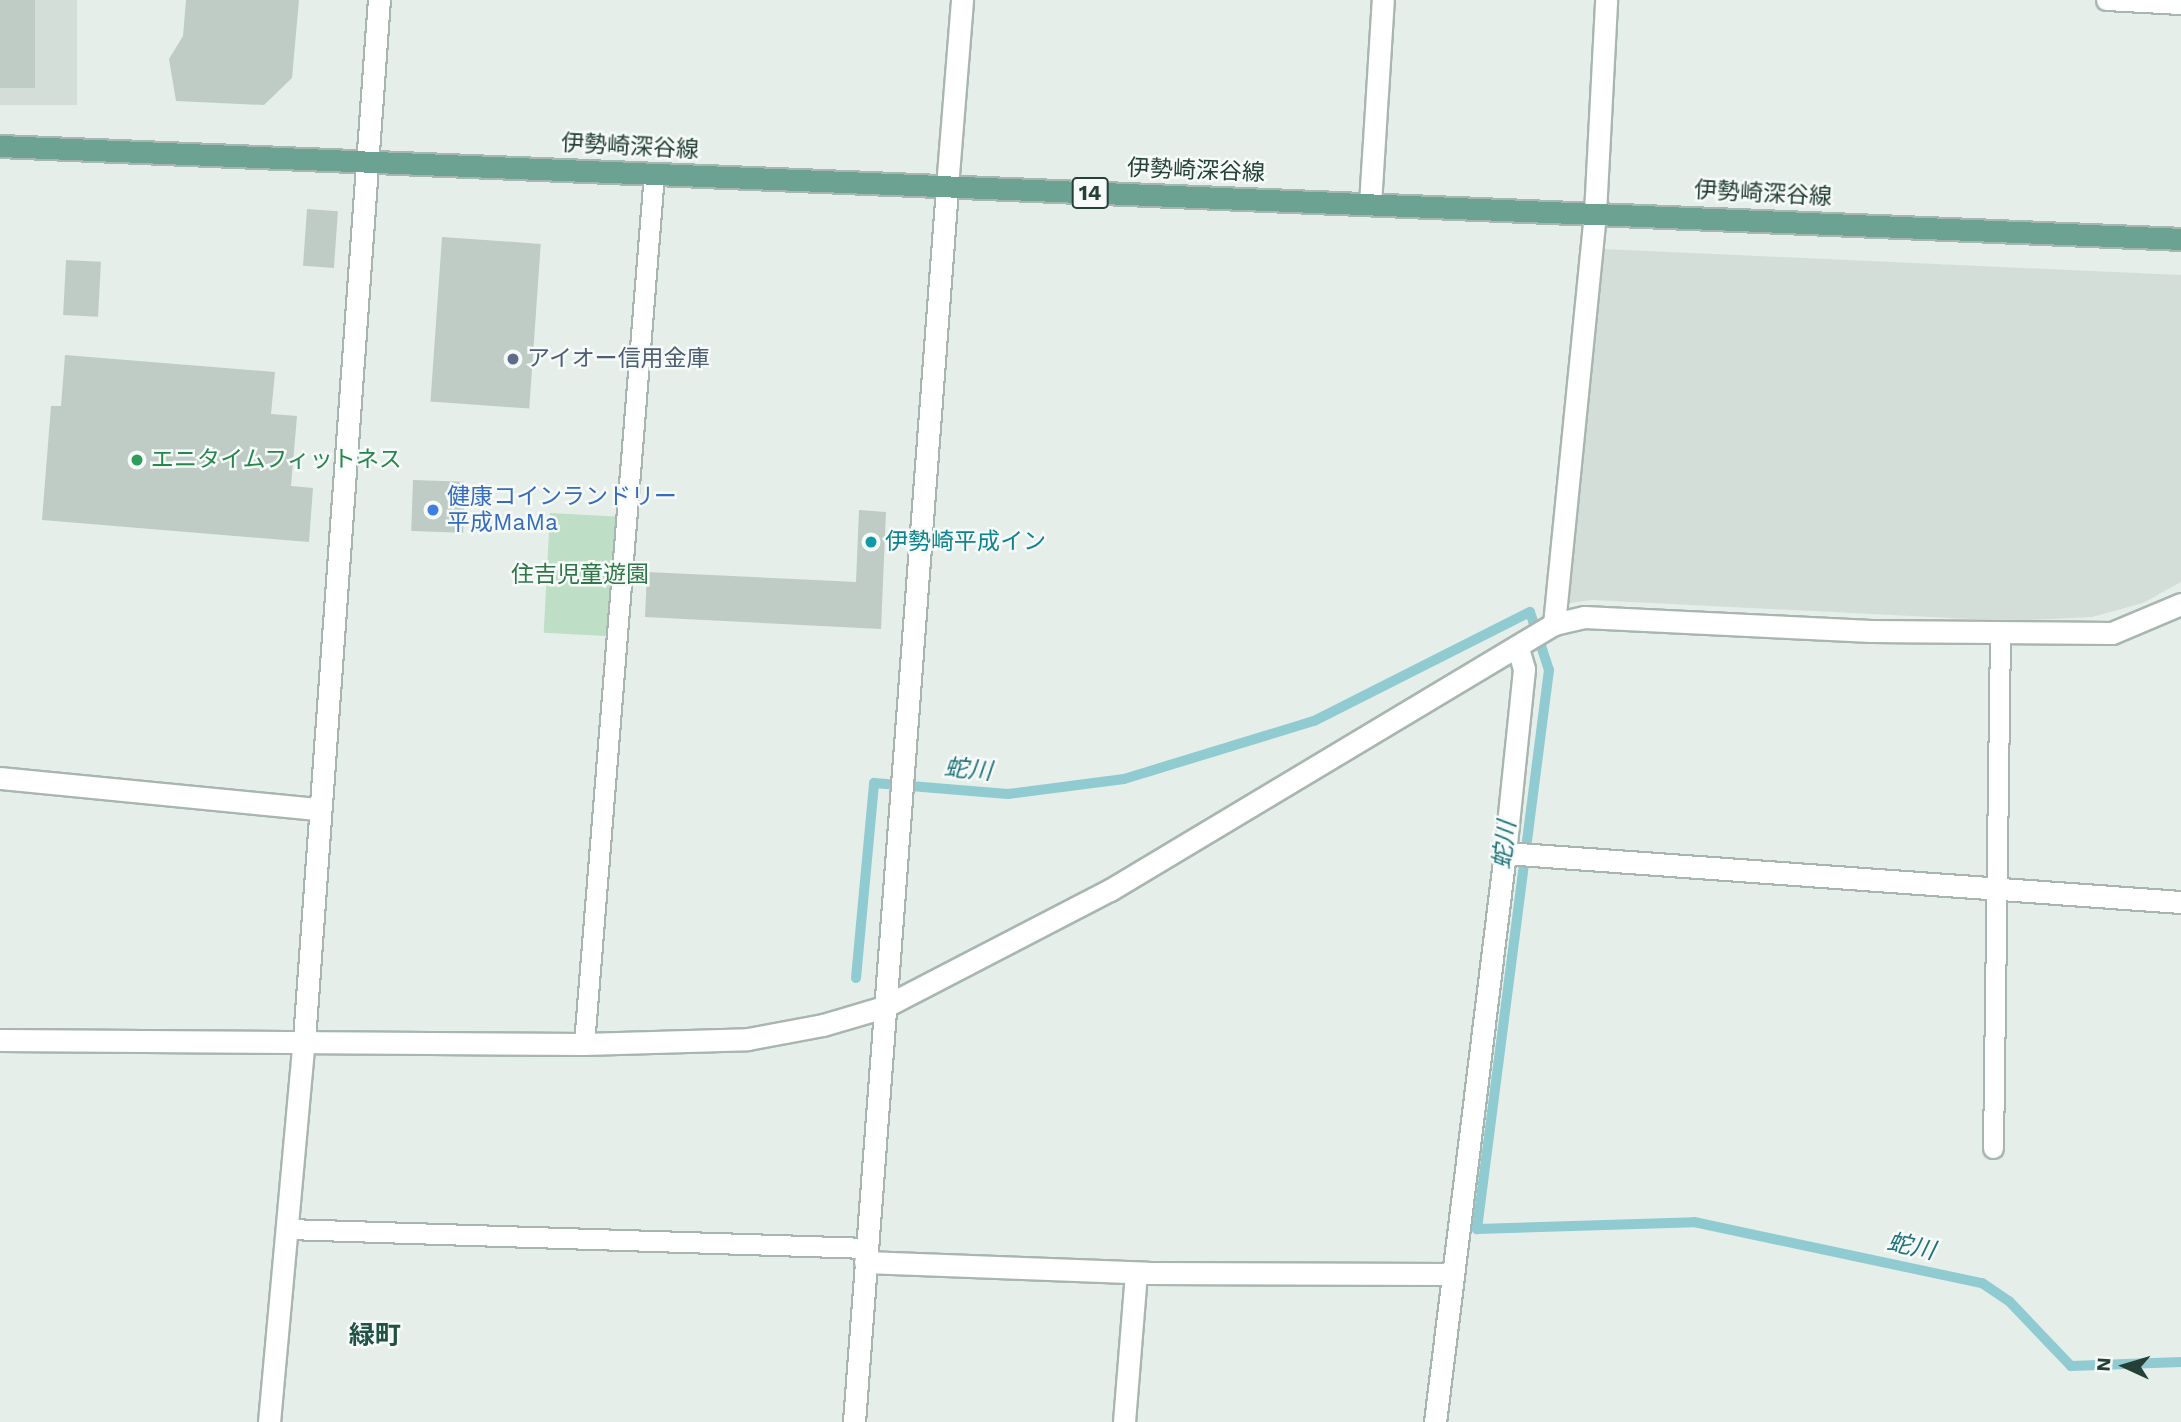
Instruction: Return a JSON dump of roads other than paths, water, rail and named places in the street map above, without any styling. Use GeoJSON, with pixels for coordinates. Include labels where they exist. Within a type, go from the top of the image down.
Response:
{"type":"FeatureCollection","features":[{"type":"Feature","properties":{"kind":"main road","name":"伊勢崎深谷線"},"geometry":{"type":"LineString","coordinates":[[0,146],[2181,239]]}},
{"type":"Feature","properties":{"kind":"street"},"geometry":{"type":"LineString","coordinates":[[269,1422],[304,1040],[316,808],[379,0]]}},
{"type":"Feature","properties":{"kind":"street"},"geometry":{"type":"LineString","coordinates":[[854,1422],[962,0]]}},
{"type":"Feature","properties":{"kind":"street"},"geometry":{"type":"LineString","coordinates":[[1370,204],[1383,0]]}},
{"type":"Feature","properties":{"kind":"street"},"geometry":{"type":"LineString","coordinates":[[1554,624],[1595,213],[1606,0]]}},
{"type":"Feature","properties":{"kind":"street"},"geometry":{"type":"LineString","coordinates":[[0,1040],[584,1044],[748,1039],[884,1007],[1110,890],[1554,624],[1584,617],[2000,632],[2112,633],[2181,604]]}},
{"type":"Feature","properties":{"kind":"street"},"geometry":{"type":"LineString","coordinates":[[1434,1422],[1450,1274],[1505,853],[1524,669],[1518,648]]}},
{"type":"Feature","properties":{"kind":"street"},"geometry":{"type":"LineString","coordinates":[[0,778],[316,808]]}},
{"type":"Feature","properties":{"kind":"street"},"geometry":{"type":"LineString","coordinates":[[1505,853],[2181,902]]}},
{"type":"Feature","properties":{"kind":"street"},"geometry":{"type":"LineString","coordinates":[[866,1255],[1136,1273],[1450,1274]]}},
{"type":"Feature","properties":{"kind":"street"},"geometry":{"type":"LineString","coordinates":[[1124,1422],[1136,1273]]}},
{"type":"Feature","properties":{"kind":"lane"},"geometry":{"type":"LineString","coordinates":[[2106,0],[2181,4]]}},
{"type":"Feature","properties":{"kind":"lane"},"geometry":{"type":"LineString","coordinates":[[584,1044],[654,174]]}},
{"type":"Feature","properties":{"kind":"lane"},"geometry":{"type":"LineString","coordinates":[[1993,1148],[2000,632]]}},
{"type":"Feature","properties":{"kind":"lane"},"geometry":{"type":"LineString","coordinates":[[288,1229],[866,1255]]}},
{"type":"Feature","properties":{"kind":"waterway","name":"蛇川"},"geometry":{"type":"LineString","coordinates":[[856,978],[874,783],[1008,794],[1124,779],[1314,721],[1530,612],[1549,670],[1477,1229],[1694,1222],[1982,1283],[2009,1301],[2071,1366],[2181,1362]]}},
{"type":"Feature","properties":{"kind":"place","name":"アイオー信用金庫"},"geometry":{"type":"Point","coordinates":[513,359]}},
{"type":"Feature","properties":{"kind":"place","name":"エニタイムフィットネス"},"geometry":{"type":"Point","coordinates":[137,460]}},
{"type":"Feature","properties":{"kind":"place","name":"健康コインランドリー 平成MaMa"},"geometry":{"type":"Point","coordinates":[433,510]}},
{"type":"Feature","properties":{"kind":"place","name":"伊勢崎平成イン"},"geometry":{"type":"Point","coordinates":[871,542]}},
{"type":"Feature","properties":{"kind":"district","name":"緑町"},"geometry":{"type":"Point","coordinates":[375,1336]}},
{"type":"Feature","properties":{"kind":"park label","name":"住吉児童遊園"},"geometry":{"type":"Point","coordinates":[580,575]}}]}
